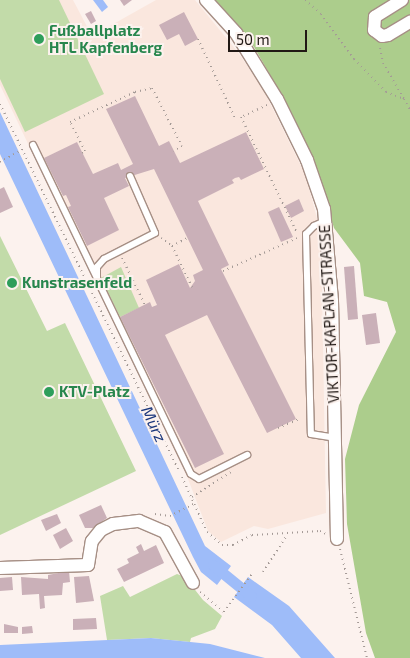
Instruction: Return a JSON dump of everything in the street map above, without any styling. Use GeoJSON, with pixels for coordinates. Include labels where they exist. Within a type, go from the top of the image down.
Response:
{"type":"FeatureCollection","features":[{"type":"Feature","properties":{"kind":"street","name":"VIKTOR-KAPLAN-STRASSE"},"geometry":{"type":"LineString","coordinates":[[206,0],[236,33],[277,98],[317,186],[325,222],[332,301],[337,539]]}},
{"type":"Feature","properties":{"kind":"street"},"geometry":{"type":"LineString","coordinates":[[402,0],[375,18],[374,30],[382,36],[410,22]]}},
{"type":"Feature","properties":{"kind":"street"},"geometry":{"type":"LineString","coordinates":[[0,568],[88,565],[92,541],[101,530],[113,524],[139,521],[165,532],[193,583]]}},
{"type":"Feature","properties":{"kind":"lane"},"geometry":{"type":"LineString","coordinates":[[33,145],[191,474],[199,479],[247,455]]}},
{"type":"Feature","properties":{"kind":"lane"},"geometry":{"type":"LineString","coordinates":[[97,279],[97,267],[104,259],[155,233],[130,176]]}},
{"type":"Feature","properties":{"kind":"lane"},"geometry":{"type":"LineString","coordinates":[[325,222],[314,226],[306,234],[311,434],[335,438]]}},
{"type":"Feature","properties":{"kind":"path"},"geometry":{"type":"LineString","coordinates":[[305,0],[321,14],[354,59],[386,92],[404,100]]}},
{"type":"Feature","properties":{"kind":"path"},"geometry":{"type":"LineString","coordinates":[[382,36],[380,50],[383,63],[410,110]]}},
{"type":"Feature","properties":{"kind":"path"},"geometry":{"type":"LineString","coordinates":[[198,39],[236,120]]}},
{"type":"Feature","properties":{"kind":"path"},"geometry":{"type":"LineString","coordinates":[[82,153],[85,151],[70,122],[152,88],[182,146],[173,151]]}},
{"type":"Feature","properties":{"kind":"path"},"geometry":{"type":"LineString","coordinates":[[222,271],[299,237],[241,117],[274,101]]}},
{"type":"Feature","properties":{"kind":"path"},"geometry":{"type":"LineString","coordinates":[[0,162],[22,150]]}},
{"type":"Feature","properties":{"kind":"path"},"geometry":{"type":"LineString","coordinates":[[155,233],[172,246],[192,287]]}},
{"type":"Feature","properties":{"kind":"path"},"geometry":{"type":"LineString","coordinates":[[172,246],[187,238]]}},
{"type":"Feature","properties":{"kind":"path"},"geometry":{"type":"LineString","coordinates":[[119,251],[145,305]]}},
{"type":"Feature","properties":{"kind":"path"},"geometry":{"type":"LineString","coordinates":[[278,428],[299,420]]}},
{"type":"Feature","properties":{"kind":"path"},"geometry":{"type":"LineString","coordinates":[[192,497],[230,475],[231,463]]}},
{"type":"Feature","properties":{"kind":"path"},"geometry":{"type":"LineString","coordinates":[[170,516],[195,503]]}},
{"type":"Feature","properties":{"kind":"path"},"geometry":{"type":"LineString","coordinates":[[263,572],[287,535]]}},
{"type":"Feature","properties":{"kind":"path"},"geometry":{"type":"LineString","coordinates":[[337,539],[367,658]]}},
{"type":"Feature","properties":{"kind":"path"},"geometry":{"type":"LineString","coordinates":[[193,583],[204,598],[224,612],[252,574]]}},
{"type":"Feature","properties":{"kind":"shaded area"},"geometry":{"type":"Polygon","coordinates":[[[0,0],[73,0],[92,36],[156,0],[195,0],[237,51],[262,87],[306,176],[321,234],[326,513],[268,529],[254,526],[221,542],[208,531],[188,479],[0,85],[0,0]]]}},
{"type":"Feature","properties":{"kind":"green space","name":"Fußballplatz HTL Kapfenberg"},"geometry":{"type":"Polygon","coordinates":[[[0,0],[59,0],[104,94],[25,132],[0,79],[0,0]]]}},
{"type":"Feature","properties":{"kind":"green space"},"geometry":{"type":"Polygon","coordinates":[[[213,0],[410,0],[410,658],[375,658],[366,633],[347,524],[345,459],[359,405],[396,332],[387,302],[364,296],[360,263],[334,228],[314,161],[288,106],[254,47],[213,0]]]}},
{"type":"Feature","properties":{"kind":"green space","name":"KTV-Platz"},"geometry":{"type":"Polygon","coordinates":[[[0,236],[47,331],[65,323],[136,471],[0,535],[0,236]]]}},
{"type":"Feature","properties":{"kind":"green space"},"geometry":{"type":"Polygon","coordinates":[[[121,267],[139,308],[120,317],[101,278],[121,267]]]}},
{"type":"Feature","properties":{"kind":"green space"},"geometry":{"type":"Polygon","coordinates":[[[177,574],[185,577],[203,600],[222,616],[215,629],[191,638],[190,642],[151,638],[107,640],[100,596],[123,586],[130,597],[177,574]]]}},
{"type":"Feature","properties":{"kind":"water"},"geometry":{"type":"Polygon","coordinates":[[[93,0],[103,0],[108,7],[102,12],[93,0]]]}},
{"type":"Feature","properties":{"kind":"water","name":"Mürz"},"geometry":{"type":"Polygon","coordinates":[[[0,112],[205,546],[231,566],[217,585],[201,572],[193,557],[0,154],[0,112]]]}},
{"type":"Feature","properties":{"kind":"water"},"geometry":{"type":"Polygon","coordinates":[[[248,577],[289,606],[335,658],[301,658],[272,625],[234,597],[248,577]]]}},
{"type":"Feature","properties":{"kind":"water"},"geometry":{"type":"Polygon","coordinates":[[[151,638],[210,644],[265,658],[0,658],[0,645],[151,638]]]}},
{"type":"Feature","properties":{"kind":"building"},"geometry":{"type":"Polygon","coordinates":[[[120,0],[132,0],[124,6],[120,0]]]}},
{"type":"Feature","properties":{"kind":"building"},"geometry":{"type":"Polygon","coordinates":[[[91,11],[96,21],[91,24],[85,14],[91,11]]]}},
{"type":"Feature","properties":{"kind":"building"},"geometry":{"type":"Polygon","coordinates":[[[184,12],[198,39],[185,46],[179,34],[167,40],[159,25],[184,12]]]}},
{"type":"Feature","properties":{"kind":"building"},"geometry":{"type":"Polygon","coordinates":[[[135,96],[159,146],[169,141],[180,163],[246,132],[264,169],[241,180],[239,177],[235,178],[232,180],[234,183],[198,201],[229,265],[221,269],[296,419],[267,433],[207,315],[171,332],[165,335],[224,454],[195,468],[120,317],[150,302],[152,307],[157,305],[146,280],[179,264],[190,288],[195,281],[193,275],[203,270],[154,169],[125,178],[129,186],[104,198],[119,230],[87,246],[68,207],[71,206],[66,195],[63,196],[44,158],[77,142],[93,174],[118,163],[121,170],[133,164],[106,109],[135,96]]]}},
{"type":"Feature","properties":{"kind":"building"},"geometry":{"type":"Polygon","coordinates":[[[4,187],[13,207],[0,213],[0,189],[4,187]]]}},
{"type":"Feature","properties":{"kind":"building"},"geometry":{"type":"Polygon","coordinates":[[[299,199],[304,211],[291,218],[285,206],[299,199]]]}},
{"type":"Feature","properties":{"kind":"building"},"geometry":{"type":"Polygon","coordinates":[[[279,207],[293,237],[281,242],[268,212],[279,207]]]}},
{"type":"Feature","properties":{"kind":"building"},"geometry":{"type":"Polygon","coordinates":[[[354,266],[358,319],[348,320],[344,267],[354,266]]]}},
{"type":"Feature","properties":{"kind":"building"},"geometry":{"type":"Polygon","coordinates":[[[376,313],[380,343],[366,345],[362,315],[376,313]]]}},
{"type":"Feature","properties":{"kind":"building"},"geometry":{"type":"Polygon","coordinates":[[[101,505],[107,518],[93,528],[85,528],[79,515],[101,505]]]}},
{"type":"Feature","properties":{"kind":"building"},"geometry":{"type":"Polygon","coordinates":[[[57,514],[61,523],[46,531],[41,520],[57,514]]]}},
{"type":"Feature","properties":{"kind":"building"},"geometry":{"type":"Polygon","coordinates":[[[66,528],[73,541],[60,549],[53,535],[66,528]]]}},
{"type":"Feature","properties":{"kind":"building"},"geometry":{"type":"Polygon","coordinates":[[[141,544],[144,551],[156,545],[164,563],[124,582],[117,569],[129,563],[127,559],[139,553],[136,547],[141,544]]]}},
{"type":"Feature","properties":{"kind":"building"},"geometry":{"type":"Polygon","coordinates":[[[69,571],[70,582],[63,583],[62,595],[44,596],[45,608],[40,609],[39,594],[22,595],[21,577],[48,579],[48,575],[69,571]]]}},
{"type":"Feature","properties":{"kind":"building"},"geometry":{"type":"Polygon","coordinates":[[[89,576],[94,601],[76,603],[74,577],[89,576]]]}},
{"type":"Feature","properties":{"kind":"building"},"geometry":{"type":"Polygon","coordinates":[[[12,577],[13,590],[0,591],[0,578],[12,577]]]}},
{"type":"Feature","properties":{"kind":"building"},"geometry":{"type":"Polygon","coordinates":[[[96,618],[97,629],[73,630],[73,619],[96,618]]]}},
{"type":"Feature","properties":{"kind":"building"},"geometry":{"type":"Polygon","coordinates":[[[4,624],[18,627],[18,633],[4,633],[4,624]]]}},
{"type":"Feature","properties":{"kind":"building"},"geometry":{"type":"Polygon","coordinates":[[[32,626],[33,633],[22,634],[22,627],[32,626]]]}},
{"type":"Feature","properties":{"kind":"waterway","name":"Mürz"},"geometry":{"type":"LineString","coordinates":[[213,565],[251,596]]}},
{"type":"Feature","properties":{"kind":"place","name":"Fußballplatz HTL Kapfenberg"},"geometry":{"type":"Point","coordinates":[39,39]}},
{"type":"Feature","properties":{"kind":"place","name":"Kunstrasenfeld"},"geometry":{"type":"Point","coordinates":[12,283]}},
{"type":"Feature","properties":{"kind":"place","name":"KTV-Platz"},"geometry":{"type":"Point","coordinates":[49,392]}}]}
